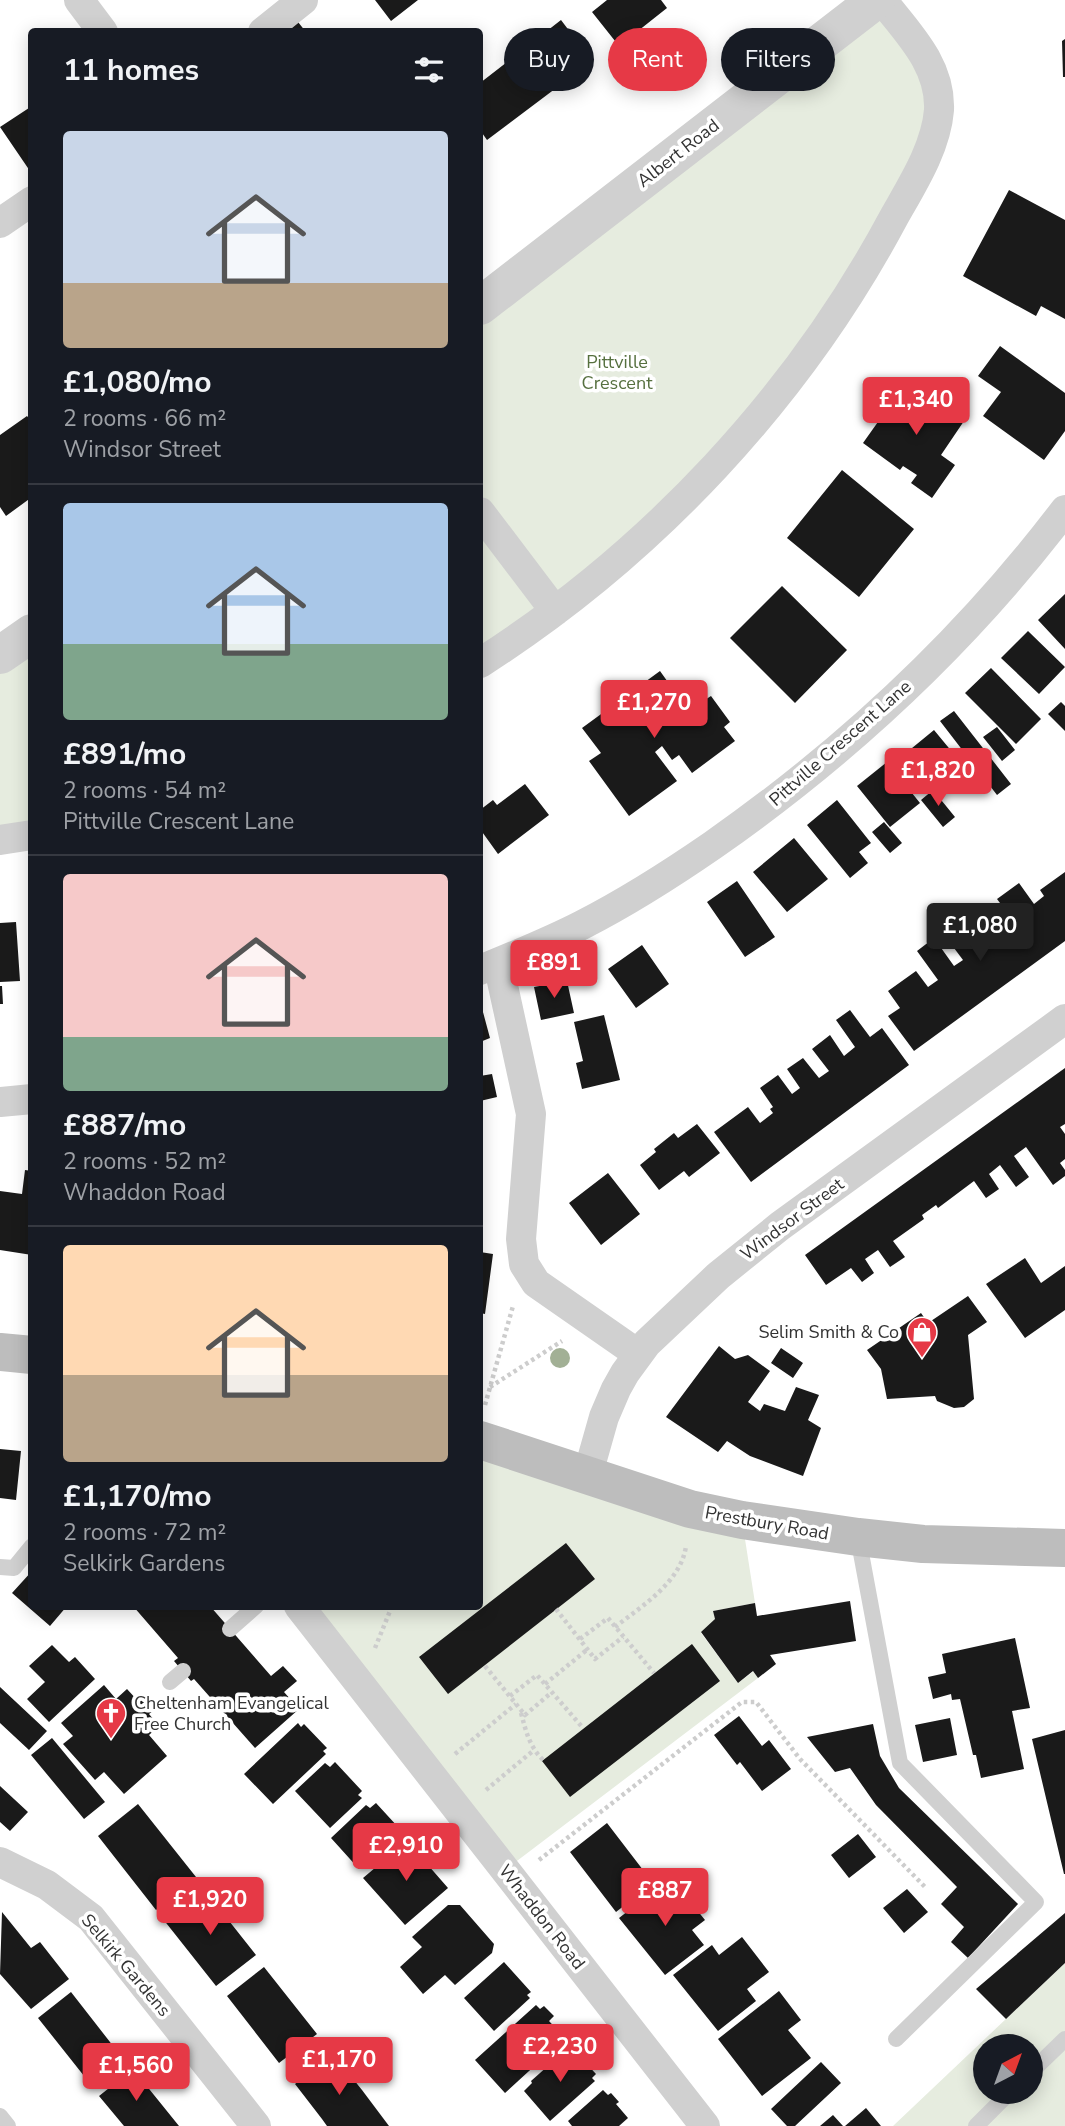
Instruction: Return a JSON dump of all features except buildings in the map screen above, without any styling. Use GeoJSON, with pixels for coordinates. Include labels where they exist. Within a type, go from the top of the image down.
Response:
{"type":"FeatureCollection","features":[{"type":"Feature","properties":{"kind":"main road"},"geometry":{"type":"LineString","coordinates":[[0,1352],[28,1355]]}},
{"type":"Feature","properties":{"kind":"main road","name":"Prestbury Road"},"geometry":{"type":"LineString","coordinates":[[483,1427],[587,1477],[690,1509],[800,1530],[858,1537],[989,1547],[1065,1548]]}},
{"type":"Feature","properties":{"kind":"street"},"geometry":{"type":"LineString","coordinates":[[79,0],[100,28]]}},
{"type":"Feature","properties":{"kind":"street"},"geometry":{"type":"LineString","coordinates":[[268,28],[303,0]]}},
{"type":"Feature","properties":{"kind":"street","name":"Albert Road"},"geometry":{"type":"LineString","coordinates":[[483,304],[876,0]]}},
{"type":"Feature","properties":{"kind":"street"},"geometry":{"type":"LineString","coordinates":[[483,661],[555,611],[630,550],[684,499],[743,435],[812,349],[847,298],[891,224],[929,149],[939,108],[937,88],[925,54],[882,0]]}},
{"type":"Feature","properties":{"kind":"street"},"geometry":{"type":"LineString","coordinates":[[0,223],[28,204]]}},
{"type":"Feature","properties":{"kind":"street","name":"Pittville Crescent Lane"},"geometry":{"type":"LineString","coordinates":[[524,1264],[521,1238],[531,1114],[489,966],[582,925],[672,873],[753,817],[890,703],[1027,561],[1065,510]]}},
{"type":"Feature","properties":{"kind":"street"},"geometry":{"type":"LineString","coordinates":[[483,516],[555,611]]}},
{"type":"Feature","properties":{"kind":"street"},"geometry":{"type":"LineString","coordinates":[[0,655],[28,636]]}},
{"type":"Feature","properties":{"kind":"street"},"geometry":{"type":"LineString","coordinates":[[0,840],[28,836]]}},
{"type":"Feature","properties":{"kind":"street","name":"Windsor Street"},"geometry":{"type":"LineString","coordinates":[[587,1477],[604,1417],[616,1389],[638,1354],[718,1276],[780,1226],[1065,1019]]}},
{"type":"Feature","properties":{"kind":"street"},"geometry":{"type":"LineString","coordinates":[[0,1102],[28,1099]]}},
{"type":"Feature","properties":{"kind":"street"},"geometry":{"type":"LineString","coordinates":[[524,1264],[536,1283],[638,1354]]}},
{"type":"Feature","properties":{"kind":"street","name":"Whaddon Road"},"geometry":{"type":"LineString","coordinates":[[302,1610],[705,2126]]}},
{"type":"Feature","properties":{"kind":"street","name":"Selkirk Gardens"},"geometry":{"type":"LineString","coordinates":[[0,1862],[47,1885],[91,1918],[256,2126]]}},
{"type":"Feature","properties":{"kind":"lane"},"geometry":{"type":"LineString","coordinates":[[858,1537],[900,1763],[1036,1902],[896,2039]]}},
{"type":"Feature","properties":{"kind":"lane"},"geometry":{"type":"LineString","coordinates":[[0,1567],[14,1568],[28,1551]]}},
{"type":"Feature","properties":{"kind":"lane"},"geometry":{"type":"LineString","coordinates":[[230,1629],[251,1610]]}},
{"type":"Feature","properties":{"kind":"lane"},"geometry":{"type":"LineString","coordinates":[[170,1682],[183,1671]]}},
{"type":"Feature","properties":{"kind":"lane"},"geometry":{"type":"LineString","coordinates":[[1043,2060],[1065,2039]]}},
{"type":"Feature","properties":{"kind":"lane"},"geometry":{"type":"LineString","coordinates":[[976,2126],[998,2104]]}},
{"type":"Feature","properties":{"kind":"lane"},"geometry":{"type":"LineString","coordinates":[[0,2116],[8,2126]]}},
{"type":"Feature","properties":{"kind":"path"},"geometry":{"type":"LineString","coordinates":[[483,1416],[524,1264]]}},
{"type":"Feature","properties":{"kind":"path"},"geometry":{"type":"LineString","coordinates":[[489,1388],[592,1322]]}},
{"type":"Feature","properties":{"kind":"path"},"geometry":{"type":"LineString","coordinates":[[615,1628],[661,1591],[684,1558],[690,1509]]}},
{"type":"Feature","properties":{"kind":"path"},"geometry":{"type":"LineString","coordinates":[[556,1609],[596,1659],[623,1637]]}},
{"type":"Feature","properties":{"kind":"path"},"geometry":{"type":"LineString","coordinates":[[580,1639],[608,1618],[654,1673]]}},
{"type":"Feature","properties":{"kind":"path"},"geometry":{"type":"LineString","coordinates":[[545,1684],[588,1649]]}},
{"type":"Feature","properties":{"kind":"path"},"geometry":{"type":"LineString","coordinates":[[485,1666],[525,1714],[551,1693]]}},
{"type":"Feature","properties":{"kind":"path"},"geometry":{"type":"LineString","coordinates":[[510,1696],[537,1675],[583,1728]]}},
{"type":"Feature","properties":{"kind":"path"},"geometry":{"type":"LineString","coordinates":[[513,1880],[742,1702],[757,1702],[800,1759],[926,1888]]}},
{"type":"Feature","properties":{"kind":"path"},"geometry":{"type":"LineString","coordinates":[[430,1774],[518,1706]]}},
{"type":"Feature","properties":{"kind":"path"},"geometry":{"type":"LineString","coordinates":[[518,1706],[534,1750],[543,1760]]}},
{"type":"Feature","properties":{"kind":"path"},"geometry":{"type":"LineString","coordinates":[[460,1811],[534,1750]]}},
{"type":"Feature","properties":{"kind":"green space","name":"Pittville Crescent"},"geometry":{"type":"Polygon","coordinates":[[[876,0],[925,54],[929,149],[735,445],[483,660],[483,304],[758,91],[835,91],[835,32],[876,0]]]}},
{"type":"Feature","properties":{"kind":"green space"},"geometry":{"type":"Polygon","coordinates":[[[28,635],[28,835],[0,840],[0,655],[28,635]]]}},
{"type":"Feature","properties":{"kind":"green space"},"geometry":{"type":"Polygon","coordinates":[[[483,1441],[742,1520],[755,1603],[713,1611],[715,1619],[701,1633],[738,1683],[753,1672],[744,1659],[758,1678],[505,1870],[301,1610],[483,1610],[483,1441]]]}},
{"type":"Feature","properties":{"kind":"green space"},"geometry":{"type":"Polygon","coordinates":[[[1065,1963],[1065,2126],[893,2126],[973,2050],[973,2104],[1043,2104],[1043,2034],[990,2034],[1065,1963]]]}},
{"type":"Feature","properties":{"kind":"place","name":"Selim Smith & Co"},"geometry":{"type":"Point","coordinates":[922,1359]}},
{"type":"Feature","properties":{"kind":"place","name":"Cheltenham Evangelical Free Church"},"geometry":{"type":"Point","coordinates":[111,1740]}}]}
